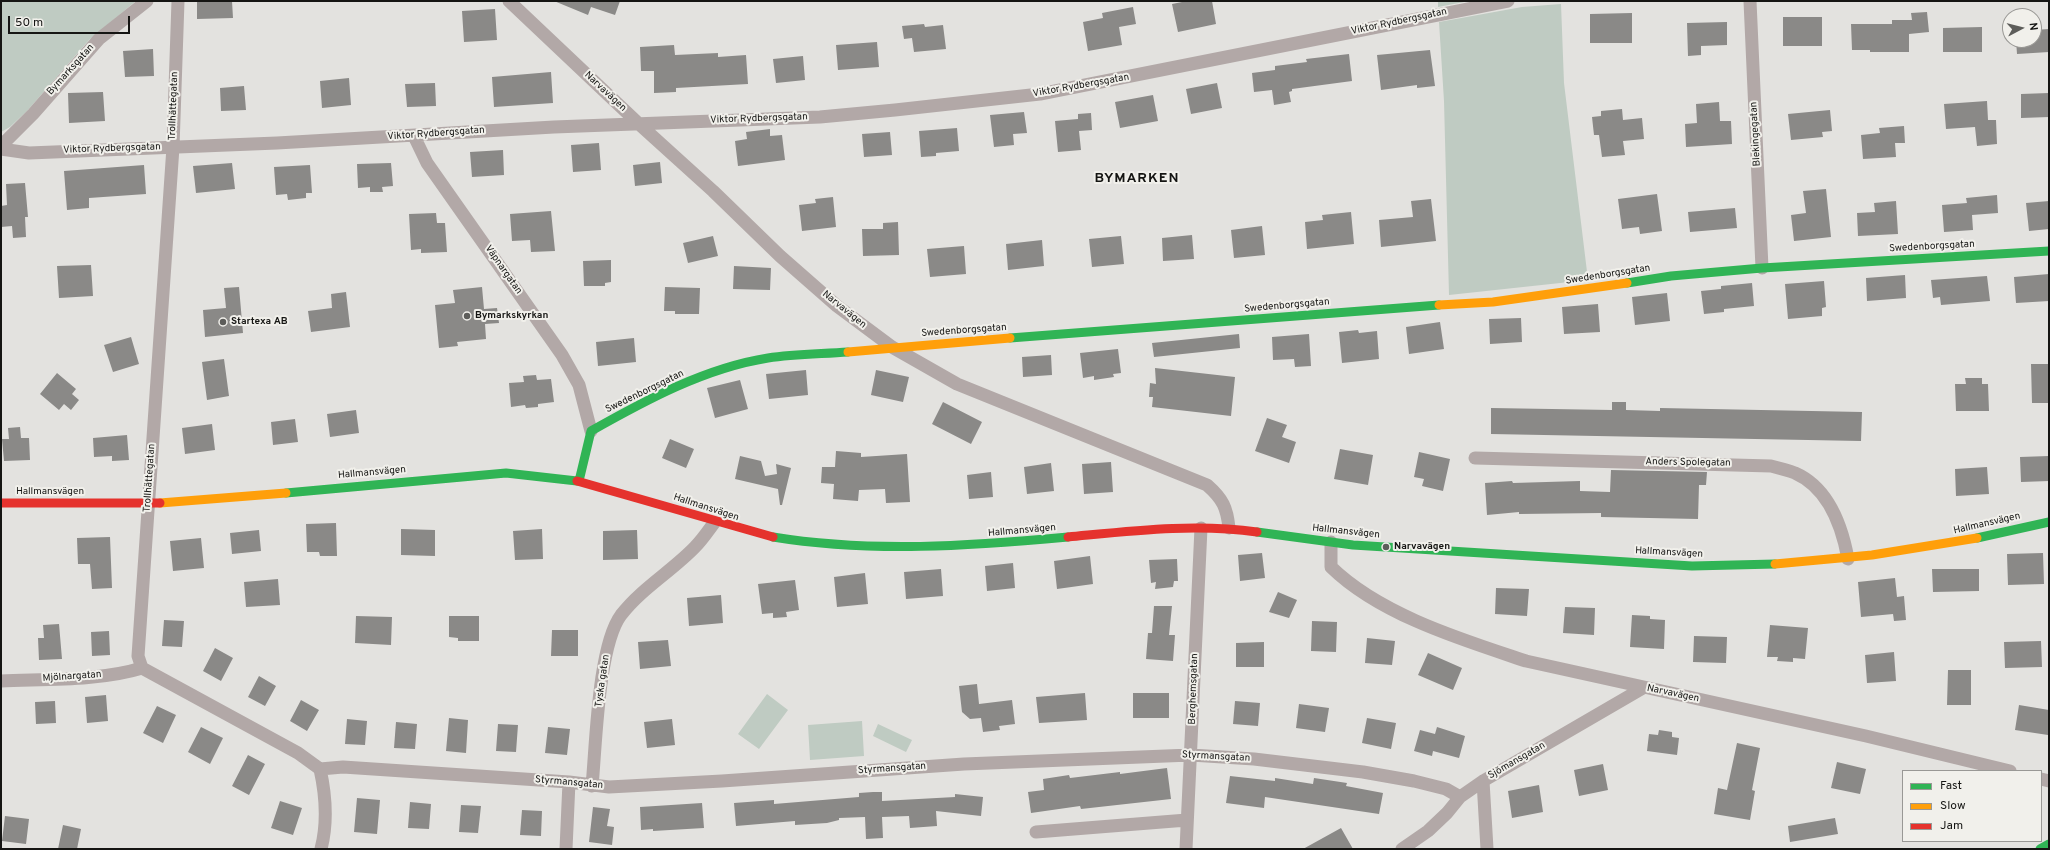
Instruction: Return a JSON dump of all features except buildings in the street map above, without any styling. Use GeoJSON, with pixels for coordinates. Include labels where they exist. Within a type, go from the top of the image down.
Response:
{"type":"FeatureCollection","features":[{"type":"Feature","properties":{"kind":"street","name":"Bymarksgatan"},"geometry":{"type":"LineString","coordinates":[[1,146],[33,114],[99,39],[147,1]]}},
{"type":"Feature","properties":{"kind":"street","name":"Trollhättegatan"},"geometry":{"type":"LineString","coordinates":[[142,668],[138,656],[139,633],[172,147],[178,1]]}},
{"type":"Feature","properties":{"kind":"street","name":"Narvavägen"},"geometry":{"type":"LineString","coordinates":[[509,1],[638,124],[837,306],[892,347],[957,384],[1207,485],[1220,497],[1227,512],[1230,528]]}},
{"type":"Feature","properties":{"kind":"street","name":"Viktor Rydbergsgatan"},"geometry":{"type":"LineString","coordinates":[[1,149],[29,153],[172,147],[414,136],[554,126],[820,117],[895,110],[1040,94],[1508,1]]}},
{"type":"Feature","properties":{"kind":"street","name":"Blekingegatan"},"geometry":{"type":"LineString","coordinates":[[1750,1],[1762,268]]}},
{"type":"Feature","properties":{"kind":"street","name":"Väpnargatan"},"geometry":{"type":"LineString","coordinates":[[414,136],[427,163],[562,355],[579,385],[591,431]]}},
{"type":"Feature","properties":{"kind":"street","name":"Swedenborgsgatan"},"geometry":{"type":"LineString","coordinates":[[591,431],[683,385],[720,369],[742,362],[769,358],[892,347],[1492,302],[1579,291],[1672,276],[1762,268],[2049,251]]}},
{"type":"Feature","properties":{"kind":"street"},"geometry":{"type":"LineString","coordinates":[[579,481],[591,431]]}},
{"type":"Feature","properties":{"kind":"street","name":"Anders Spolegatan"},"geometry":{"type":"LineString","coordinates":[[1475,458],[1771,466],[1796,474],[1817,490],[1832,509],[1844,534],[1848,559]]}},
{"type":"Feature","properties":{"kind":"street","name":"Hallmansvägen"},"geometry":{"type":"LineString","coordinates":[[1,503],[148,504],[197,501],[506,473],[532,474],[579,481],[621,492],[714,523],[763,536],[808,543],[914,548],[993,544],[1147,529],[1230,528],[1331,542],[1692,566],[1748,567],[1848,559],[1973,540],[2049,522]]}},
{"type":"Feature","properties":{"kind":"street","name":"Tyska gatan"},"geometry":{"type":"LineString","coordinates":[[592,786],[604,664],[611,636],[617,623],[620,617],[640,595],[696,547],[714,523]]}},
{"type":"Feature","properties":{"kind":"street","name":"Berghemsgatan"},"geometry":{"type":"LineString","coordinates":[[1186,849],[1201,528]]}},
{"type":"Feature","properties":{"kind":"street","name":"Narvavägen"},"geometry":{"type":"LineString","coordinates":[[1331,542],[1331,567],[1342,578],[1387,606],[1433,629],[1526,661],[1866,736],[2006,770]]}},
{"type":"Feature","properties":{"kind":"street"},"geometry":{"type":"LineString","coordinates":[[142,668],[298,753],[320,769],[326,805],[321,849]]}},
{"type":"Feature","properties":{"kind":"street","name":"Mjölnargatan"},"geometry":{"type":"LineString","coordinates":[[1,681],[127,672],[142,668]]}},
{"type":"Feature","properties":{"kind":"street","name":"Sjömansgatan"},"geometry":{"type":"LineString","coordinates":[[1402,849],[1428,831],[1447,813],[1460,797],[1483,781],[1644,688]]}},
{"type":"Feature","properties":{"kind":"street","name":"Styrmansgatan"},"geometry":{"type":"LineString","coordinates":[[320,769],[343,767],[569,782],[609,787],[722,782],[964,764],[1191,755],[1254,759],[1363,772],[1414,781],[1446,789],[1460,797]]}},
{"type":"Feature","properties":{"kind":"street"},"geometry":{"type":"LineString","coordinates":[[1483,781],[1487,849]]}},
{"type":"Feature","properties":{"kind":"street"},"geometry":{"type":"LineString","coordinates":[[566,849],[569,782]]}},
{"type":"Feature","properties":{"kind":"street"},"geometry":{"type":"LineString","coordinates":[[1036,832],[1187,820]]}},
{"type":"Feature","properties":{"kind":"street"},"geometry":{"type":"LineString","coordinates":[[2040,849],[2049,844]]}},
{"type":"Feature","properties":{"kind":"shaded area"},"geometry":{"type":"Polygon","coordinates":[[[3,1],[136,1],[89,40],[27,111],[10,127],[1,132],[1,3],[3,1]]]}},
{"type":"Feature","properties":{"kind":"shaded area"},"geometry":{"type":"Polygon","coordinates":[[[1438,1],[1469,1],[1438,7],[1438,1]]]}},
{"type":"Feature","properties":{"kind":"shaded area"},"geometry":{"type":"Polygon","coordinates":[[[1561,4],[1564,83],[1588,280],[1449,295],[1444,101],[1439,22],[1522,7],[1561,4]]]}},
{"type":"Feature","properties":{"kind":"shaded area"},"geometry":{"type":"Polygon","coordinates":[[[767,694],[788,710],[759,749],[738,734],[767,694]]]}},
{"type":"Feature","properties":{"kind":"shaded area"},"geometry":{"type":"Polygon","coordinates":[[[862,721],[864,756],[810,760],[808,725],[862,721]]]}},
{"type":"Feature","properties":{"kind":"shaded area"},"geometry":{"type":"Polygon","coordinates":[[[878,724],[912,740],[906,752],[873,736],[878,724]]]}},
{"type":"Feature","properties":{"kind":"traffic: fast"},"geometry":{"type":"LineString","coordinates":[[1627,283],[1671,276],[1762,268],[2049,251]]}},
{"type":"Feature","properties":{"kind":"traffic: fast"},"geometry":{"type":"LineString","coordinates":[[1010,338],[1439,305]]}},
{"type":"Feature","properties":{"kind":"traffic: fast"},"geometry":{"type":"LineString","coordinates":[[579,481],[591,431],[655,397],[699,377],[745,363],[768,358],[848,352]]}},
{"type":"Feature","properties":{"kind":"traffic: fast"},"geometry":{"type":"LineString","coordinates":[[286,493],[506,473],[577,481]]}},
{"type":"Feature","properties":{"kind":"traffic: fast"},"geometry":{"type":"LineString","coordinates":[[1977,538],[2049,522]]}},
{"type":"Feature","properties":{"kind":"traffic: fast"},"geometry":{"type":"LineString","coordinates":[[1257,532],[1353,545],[1692,566],[1775,564]]}},
{"type":"Feature","properties":{"kind":"traffic: fast"},"geometry":{"type":"LineString","coordinates":[[773,537],[810,542],[884,546],[957,545],[1068,537]]}},
{"type":"Feature","properties":{"kind":"traffic: fast"},"geometry":{"type":"LineString","coordinates":[[2040,849],[2049,844]]}},
{"type":"Feature","properties":{"kind":"traffic: slow"},"geometry":{"type":"LineString","coordinates":[[1439,305],[1493,302],[1627,283]]}},
{"type":"Feature","properties":{"kind":"traffic: slow"},"geometry":{"type":"LineString","coordinates":[[848,352],[1010,338]]}},
{"type":"Feature","properties":{"kind":"traffic: slow"},"geometry":{"type":"LineString","coordinates":[[160,503],[286,493]]}},
{"type":"Feature","properties":{"kind":"traffic: slow"},"geometry":{"type":"LineString","coordinates":[[1775,564],[1872,555],[1977,538]]}},
{"type":"Feature","properties":{"kind":"traffic: jam"},"geometry":{"type":"LineString","coordinates":[[577,481],[773,537]]}},
{"type":"Feature","properties":{"kind":"traffic: jam"},"geometry":{"type":"LineString","coordinates":[[1,503],[160,503]]}},
{"type":"Feature","properties":{"kind":"traffic: jam"},"geometry":{"type":"LineString","coordinates":[[1068,537],[1139,530],[1186,528],[1233,529],[1257,532]]}},
{"type":"Feature","properties":{"kind":"place","name":"Bymarkskyrkan"},"geometry":{"type":"Point","coordinates":[467,316]}},
{"type":"Feature","properties":{"kind":"place","name":"Startexa AB"},"geometry":{"type":"Point","coordinates":[223,322]}},
{"type":"Feature","properties":{"kind":"place","name":"Narvavägen"},"geometry":{"type":"Point","coordinates":[1386,547]}},
{"type":"Feature","properties":{"kind":"district","name":"BYMARKEN"},"geometry":{"type":"Point","coordinates":[1137,179]}}]}
